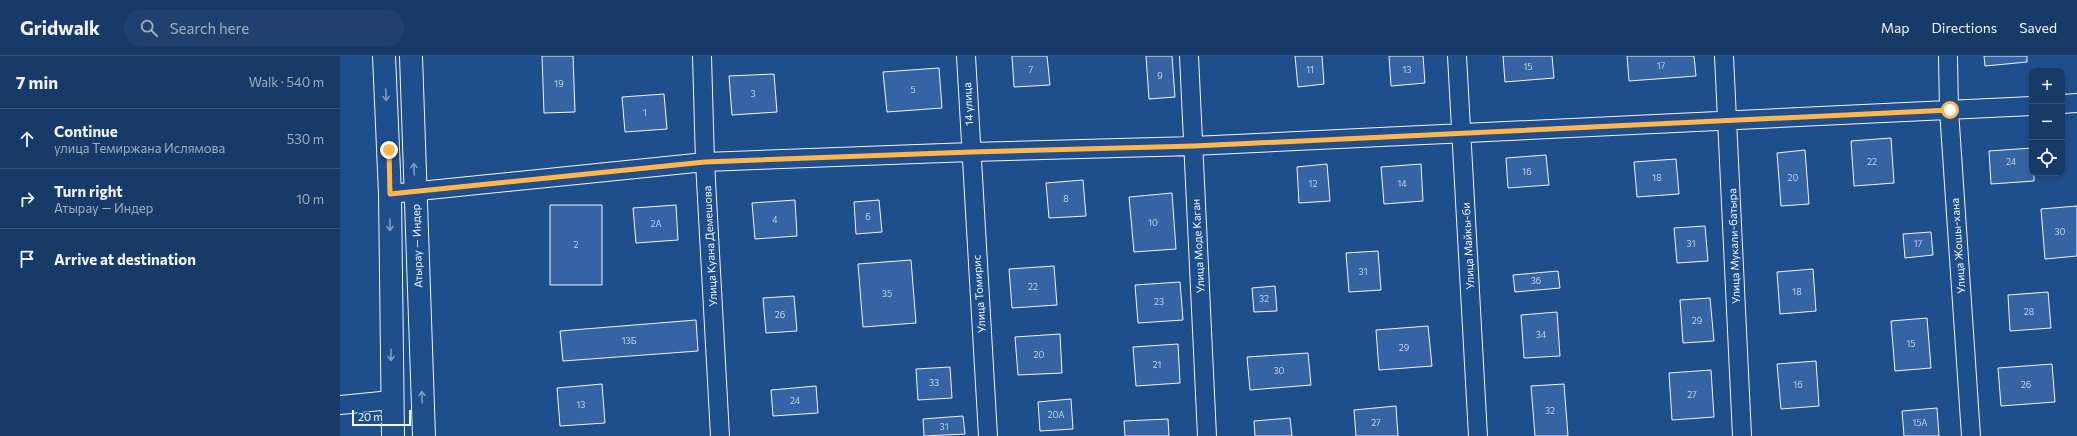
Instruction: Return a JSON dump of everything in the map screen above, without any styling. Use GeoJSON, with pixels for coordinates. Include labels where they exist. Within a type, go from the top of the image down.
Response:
{"type":"FeatureCollection","features":[{"type":"Feature","properties":{"kind":"main road"},"geometry":{"type":"LineString","coordinates":[[384,56],[390,194],[391,400],[393,436]]}},
{"type":"Feature","properties":{"kind":"main road","name":"Атырау — Индер"},"geometry":{"type":"LineString","coordinates":[[411,56],[424,436]]}},
{"type":"Feature","properties":{"kind":"street","name":"Улица Куана Демешова"},"geometry":{"type":"LineString","coordinates":[[702,56],[705,162],[720,436]]}},
{"type":"Feature","properties":{"kind":"street","name":"14 улица"},"geometry":{"type":"LineString","coordinates":[[966,56],[971,152]]}},
{"type":"Feature","properties":{"kind":"street","name":"Улица Моде Каган"},"geometry":{"type":"LineString","coordinates":[[1189,56],[1207,436]]}},
{"type":"Feature","properties":{"kind":"street","name":"Улица Майкы-би"},"geometry":{"type":"LineString","coordinates":[[1457,56],[1478,436]]}},
{"type":"Feature","properties":{"kind":"street","name":"Улица Мукали-батыра"},"geometry":{"type":"LineString","coordinates":[[1724,56],[1742,436]]}},
{"type":"Feature","properties":{"kind":"street","name":"Улица Жошы-хана"},"geometry":{"type":"LineString","coordinates":[[1948,56],[1950,110],[1971,436]]}},
{"type":"Feature","properties":{"kind":"street"},"geometry":{"type":"LineString","coordinates":[[2065,104],[2077,104]]}},
{"type":"Feature","properties":{"kind":"street"},"geometry":{"type":"LineString","coordinates":[[390,194],[705,162],[971,152],[1194,146],[1728,119],[2029,106]]}},
{"type":"Feature","properties":{"kind":"street","name":"Улица Томирис"},"geometry":{"type":"LineString","coordinates":[[971,152],[988,436]]}},
{"type":"Feature","properties":{"kind":"street"},"geometry":{"type":"LineString","coordinates":[[340,405],[391,400]]}},
{"type":"Feature","properties":{"kind":"building"},"geometry":{"type":"Polygon","coordinates":[[[542,56],[573,56],[575,112],[544,113],[542,56]]]}},
{"type":"Feature","properties":{"kind":"building"},"geometry":{"type":"Polygon","coordinates":[[[1012,56],[1047,56],[1050,85],[1014,87],[1012,56]]]}},
{"type":"Feature","properties":{"kind":"building"},"geometry":{"type":"Polygon","coordinates":[[[1146,56],[1172,56],[1175,97],[1149,99],[1146,56]]]}},
{"type":"Feature","properties":{"kind":"building"},"geometry":{"type":"Polygon","coordinates":[[[1295,56],[1322,56],[1324,84],[1298,87],[1295,56]]]}},
{"type":"Feature","properties":{"kind":"building"},"geometry":{"type":"Polygon","coordinates":[[[1389,56],[1423,56],[1425,83],[1391,86],[1389,56]]]}},
{"type":"Feature","properties":{"kind":"building"},"geometry":{"type":"Polygon","coordinates":[[[1503,56],[1552,56],[1554,78],[1505,82],[1503,56]]]}},
{"type":"Feature","properties":{"kind":"building"},"geometry":{"type":"Polygon","coordinates":[[[1627,56],[1694,56],[1696,76],[1629,81],[1627,56]]]}},
{"type":"Feature","properties":{"kind":"building"},"geometry":{"type":"Polygon","coordinates":[[[1984,56],[2027,56],[2027,62],[1985,66],[1984,56]]]}},
{"type":"Feature","properties":{"kind":"building"},"geometry":{"type":"Polygon","coordinates":[[[939,68],[942,108],[887,112],[883,72],[939,68]]]}},
{"type":"Feature","properties":{"kind":"building"},"geometry":{"type":"Polygon","coordinates":[[[774,74],[777,112],[732,115],[729,76],[774,74]]]}},
{"type":"Feature","properties":{"kind":"building"},"geometry":{"type":"Polygon","coordinates":[[[664,94],[667,129],[625,132],[622,97],[664,94]]]}},
{"type":"Feature","properties":{"kind":"building"},"geometry":{"type":"Polygon","coordinates":[[[1891,138],[1894,183],[1854,186],[1851,141],[1891,138]]]}},
{"type":"Feature","properties":{"kind":"building"},"geometry":{"type":"Polygon","coordinates":[[[2029,148],[2029,176],[2034,176],[2034,181],[1991,184],[1989,151],[2029,148]]]}},
{"type":"Feature","properties":{"kind":"building"},"geometry":{"type":"Polygon","coordinates":[[[1805,150],[1809,204],[1781,206],[1777,153],[1805,150]]]}},
{"type":"Feature","properties":{"kind":"building"},"geometry":{"type":"Polygon","coordinates":[[[1546,155],[1549,185],[1508,188],[1506,158],[1546,155]]]}},
{"type":"Feature","properties":{"kind":"building"},"geometry":{"type":"Polygon","coordinates":[[[1676,159],[1679,194],[1637,197],[1634,162],[1676,159]]]}},
{"type":"Feature","properties":{"kind":"building"},"geometry":{"type":"Polygon","coordinates":[[[1327,164],[1330,201],[1299,203],[1297,167],[1327,164]]]}},
{"type":"Feature","properties":{"kind":"building"},"geometry":{"type":"Polygon","coordinates":[[[1421,164],[1423,201],[1384,204],[1381,167],[1421,164]]]}},
{"type":"Feature","properties":{"kind":"building"},"geometry":{"type":"Polygon","coordinates":[[[1083,180],[1086,216],[1049,218],[1046,183],[1083,180]]]}},
{"type":"Feature","properties":{"kind":"building"},"geometry":{"type":"Polygon","coordinates":[[[1172,193],[1176,249],[1134,252],[1129,197],[1172,193]]]}},
{"type":"Feature","properties":{"kind":"building"},"geometry":{"type":"Polygon","coordinates":[[[795,200],[797,236],[755,239],[752,203],[795,200]]]}},
{"type":"Feature","properties":{"kind":"building"},"geometry":{"type":"Polygon","coordinates":[[[879,200],[882,232],[856,234],[854,202],[879,200]]]}},
{"type":"Feature","properties":{"kind":"building"},"geometry":{"type":"Polygon","coordinates":[[[550,205],[602,205],[602,285],[550,285],[550,205]]]}},
{"type":"Feature","properties":{"kind":"building"},"geometry":{"type":"Polygon","coordinates":[[[676,205],[678,240],[636,243],[633,208],[676,205]]]}},
{"type":"Feature","properties":{"kind":"building"},"geometry":{"type":"Polygon","coordinates":[[[2077,206],[2077,256],[2045,259],[2041,209],[2077,206]]]}},
{"type":"Feature","properties":{"kind":"building"},"geometry":{"type":"Polygon","coordinates":[[[1705,226],[1708,261],[1677,263],[1674,228],[1705,226]]]}},
{"type":"Feature","properties":{"kind":"building"},"geometry":{"type":"Polygon","coordinates":[[[1931,232],[1933,255],[1905,258],[1903,234],[1931,232]]]}},
{"type":"Feature","properties":{"kind":"building"},"geometry":{"type":"Polygon","coordinates":[[[1378,251],[1381,290],[1349,292],[1346,253],[1378,251]]]}},
{"type":"Feature","properties":{"kind":"building"},"geometry":{"type":"Polygon","coordinates":[[[911,260],[916,323],[863,327],[858,264],[911,260]]]}},
{"type":"Feature","properties":{"kind":"building"},"geometry":{"type":"Polygon","coordinates":[[[1054,266],[1057,305],[1012,308],[1009,269],[1054,266]]]}},
{"type":"Feature","properties":{"kind":"building"},"geometry":{"type":"Polygon","coordinates":[[[1813,269],[1816,311],[1780,314],[1777,272],[1813,269]]]}},
{"type":"Feature","properties":{"kind":"building"},"geometry":{"type":"Polygon","coordinates":[[[1558,271],[1560,288],[1515,292],[1513,275],[1558,271]]]}},
{"type":"Feature","properties":{"kind":"building"},"geometry":{"type":"Polygon","coordinates":[[[1180,282],[1183,320],[1138,323],[1135,285],[1180,282]]]}},
{"type":"Feature","properties":{"kind":"building"},"geometry":{"type":"Polygon","coordinates":[[[1275,286],[1277,311],[1254,312],[1252,288],[1275,286]]]}},
{"type":"Feature","properties":{"kind":"building"},"geometry":{"type":"Polygon","coordinates":[[[2048,292],[2051,328],[2010,331],[2008,295],[2048,292]]]}},
{"type":"Feature","properties":{"kind":"building"},"geometry":{"type":"Polygon","coordinates":[[[794,296],[797,331],[766,333],[763,298],[794,296]]]}},
{"type":"Feature","properties":{"kind":"building"},"geometry":{"type":"Polygon","coordinates":[[[1710,298],[1714,341],[1683,343],[1680,300],[1710,298]]]}},
{"type":"Feature","properties":{"kind":"building"},"geometry":{"type":"Polygon","coordinates":[[[1557,312],[1560,356],[1524,358],[1521,315],[1557,312]]]}},
{"type":"Feature","properties":{"kind":"building"},"geometry":{"type":"Polygon","coordinates":[[[1927,318],[1931,368],[1895,371],[1891,321],[1927,318]]]}},
{"type":"Feature","properties":{"kind":"building"},"geometry":{"type":"Polygon","coordinates":[[[696,320],[698,351],[563,361],[560,331],[696,320]]]}},
{"type":"Feature","properties":{"kind":"building"},"geometry":{"type":"Polygon","coordinates":[[[1428,326],[1432,366],[1379,370],[1376,330],[1428,326]]]}},
{"type":"Feature","properties":{"kind":"building"},"geometry":{"type":"Polygon","coordinates":[[[1060,334],[1062,373],[1018,375],[1015,337],[1060,334]]]}},
{"type":"Feature","properties":{"kind":"building"},"geometry":{"type":"Polygon","coordinates":[[[1178,344],[1180,383],[1136,386],[1133,347],[1178,344]]]}},
{"type":"Feature","properties":{"kind":"building"},"geometry":{"type":"Polygon","coordinates":[[[1308,353],[1311,385],[1250,390],[1247,357],[1308,353]]]}},
{"type":"Feature","properties":{"kind":"building"},"geometry":{"type":"Polygon","coordinates":[[[1816,361],[1819,406],[1781,409],[1777,364],[1816,361]]]}},
{"type":"Feature","properties":{"kind":"building"},"geometry":{"type":"Polygon","coordinates":[[[2052,364],[2055,402],[2001,406],[1998,368],[2052,364]]]}},
{"type":"Feature","properties":{"kind":"building"},"geometry":{"type":"Polygon","coordinates":[[[950,367],[952,398],[918,400],[916,369],[950,367]]]}},
{"type":"Feature","properties":{"kind":"building"},"geometry":{"type":"Polygon","coordinates":[[[1711,370],[1714,417],[1672,420],[1669,373],[1711,370]]]}},
{"type":"Feature","properties":{"kind":"building"},"geometry":{"type":"Polygon","coordinates":[[[602,384],[605,423],[560,426],[557,388],[602,384]]]}},
{"type":"Feature","properties":{"kind":"building"},"geometry":{"type":"Polygon","coordinates":[[[1564,384],[1568,436],[1535,436],[1531,386],[1564,384]]]}},
{"type":"Feature","properties":{"kind":"building"},"geometry":{"type":"Polygon","coordinates":[[[816,386],[818,413],[773,416],[771,390],[816,386]]]}},
{"type":"Feature","properties":{"kind":"building"},"geometry":{"type":"Polygon","coordinates":[[[1071,399],[1073,429],[1040,431],[1038,402],[1071,399]]]}},
{"type":"Feature","properties":{"kind":"building"},"geometry":{"type":"Polygon","coordinates":[[[1396,406],[1398,436],[1356,436],[1354,410],[1396,406]]]}},
{"type":"Feature","properties":{"kind":"building"},"geometry":{"type":"Polygon","coordinates":[[[1937,408],[1939,436],[1904,436],[1902,411],[1937,408]]]}},
{"type":"Feature","properties":{"kind":"building"},"geometry":{"type":"Polygon","coordinates":[[[963,416],[965,434],[924,436],[923,419],[963,416]]]}},
{"type":"Feature","properties":{"kind":"building"},"geometry":{"type":"Polygon","coordinates":[[[1290,418],[1292,436],[1255,436],[1254,421],[1290,418]]]}},
{"type":"Feature","properties":{"kind":"building"},"geometry":{"type":"Polygon","coordinates":[[[1168,419],[1169,436],[1125,436],[1124,421],[1168,419]]]}},
{"type":"Feature","properties":{"kind":"route"},"geometry":{"type":"LineString","coordinates":[[389,150],[390,194],[705,162],[971,152],[1194,146],[1728,119],[1950,110]]}}]}
